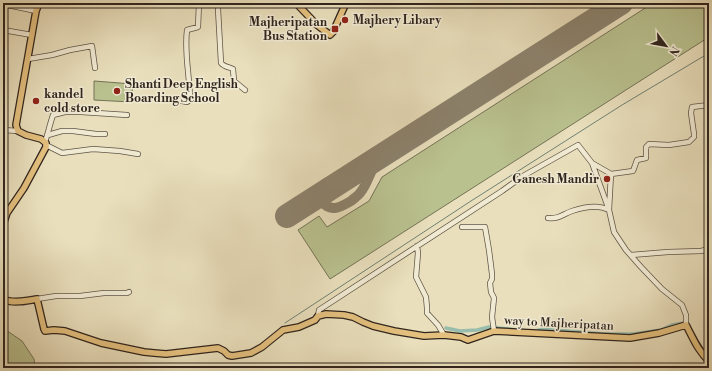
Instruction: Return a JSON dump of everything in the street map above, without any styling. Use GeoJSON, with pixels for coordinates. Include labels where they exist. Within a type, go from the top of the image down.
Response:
{"type":"FeatureCollection","features":[{"type":"Feature","properties":{"kind":"main road"},"geometry":{"type":"LineString","coordinates":[[3,225],[7,213],[32,175],[37,163],[45,151],[46,144],[41,139],[26,136],[18,132],[16,125],[36,11],[39,3]]}},
{"type":"Feature","properties":{"kind":"main road"},"geometry":{"type":"LineString","coordinates":[[288,3],[297,4],[316,24],[330,35],[334,32],[346,3]]}},
{"type":"Feature","properties":{"kind":"main road"},"geometry":{"type":"LineString","coordinates":[[3,299],[7,301],[37,300]]}},
{"type":"Feature","properties":{"kind":"main road","name":"way to Majheripatan"},"geometry":{"type":"LineString","coordinates":[[37,300],[45,331],[65,331],[101,343],[144,352],[166,354],[218,348],[224,350],[228,355],[232,356],[251,353],[262,347],[283,330],[299,327],[315,320],[318,316],[326,314],[353,317],[373,326],[394,331],[424,336],[444,335],[461,337],[468,340],[494,331],[630,338],[659,333],[686,325]]}},
{"type":"Feature","properties":{"kind":"main road"},"geometry":{"type":"LineString","coordinates":[[686,325],[695,340],[698,349],[709,361]]}},
{"type":"Feature","properties":{"kind":"street"},"geometry":{"type":"LineString","coordinates":[[177,100],[187,102],[190,100],[186,40],[188,30],[198,27],[199,3]]}},
{"type":"Feature","properties":{"kind":"street"},"geometry":{"type":"LineString","coordinates":[[219,3],[221,64],[234,69],[234,81],[246,90]]}},
{"type":"Feature","properties":{"kind":"street"},"geometry":{"type":"LineString","coordinates":[[3,4],[36,11]]}},
{"type":"Feature","properties":{"kind":"street"},"geometry":{"type":"LineString","coordinates":[[3,30],[32,35]]}},
{"type":"Feature","properties":{"kind":"street"},"geometry":{"type":"LineString","coordinates":[[28,59],[92,46],[95,68]]}},
{"type":"Feature","properties":{"kind":"street"},"geometry":{"type":"LineString","coordinates":[[592,164],[611,174],[633,171],[637,160],[646,158],[646,146],[649,144],[669,145],[689,142],[694,137],[691,113],[692,107],[709,105]]}},
{"type":"Feature","properties":{"kind":"street"},"geometry":{"type":"LineString","coordinates":[[127,115],[81,112],[66,112],[53,115],[46,144],[62,153],[93,149],[138,154]]}},
{"type":"Feature","properties":{"kind":"street"},"geometry":{"type":"LineString","coordinates":[[3,130],[18,132]]}},
{"type":"Feature","properties":{"kind":"street"},"geometry":{"type":"LineString","coordinates":[[48,135],[62,130],[105,134]]}},
{"type":"Feature","properties":{"kind":"street"},"geometry":{"type":"LineString","coordinates":[[318,316],[319,310],[523,176],[578,144],[592,164],[609,210],[614,232],[626,250],[662,289],[682,305],[686,315],[686,325]]}},
{"type":"Feature","properties":{"kind":"street"},"geometry":{"type":"LineString","coordinates":[[609,210],[611,174]]}},
{"type":"Feature","properties":{"kind":"street"},"geometry":{"type":"LineString","coordinates":[[548,218],[559,218],[571,211],[596,206],[609,210]]}},
{"type":"Feature","properties":{"kind":"street"},"geometry":{"type":"LineString","coordinates":[[462,227],[484,227],[492,274],[490,283],[491,292],[494,298],[492,317],[494,331]]}},
{"type":"Feature","properties":{"kind":"street"},"geometry":{"type":"LineString","coordinates":[[417,246],[418,253],[416,276],[426,297],[427,313],[438,325],[444,335]]}},
{"type":"Feature","properties":{"kind":"street"},"geometry":{"type":"LineString","coordinates":[[631,255],[701,251],[709,249]]}},
{"type":"Feature","properties":{"kind":"street"},"geometry":{"type":"LineString","coordinates":[[37,300],[56,296],[80,296],[129,292]]}},
{"type":"Feature","properties":{"kind":"green space"},"geometry":{"type":"Polygon","coordinates":[[[653,3],[709,3],[709,37],[330,279],[298,230],[319,216],[327,227],[369,201],[382,177],[653,3]]]}},
{"type":"Feature","properties":{"kind":"green space"},"geometry":{"type":"Polygon","coordinates":[[[94,81],[133,84],[131,102],[94,100],[94,81]]]}},
{"type":"Feature","properties":{"kind":"green space"},"geometry":{"type":"Polygon","coordinates":[[[3,328],[22,341],[34,359],[35,368],[3,368],[3,328]]]}},
{"type":"Feature","properties":{"kind":"waterway"},"geometry":{"type":"LineString","coordinates":[[285,323],[471,201],[622,105],[709,53]]}},
{"type":"Feature","properties":{"kind":"waterway"},"geometry":{"type":"LineString","coordinates":[[536,331],[542,329],[604,334],[633,334],[661,330],[672,325],[684,323]]}},
{"type":"Feature","properties":{"kind":"waterway"},"geometry":{"type":"LineString","coordinates":[[446,328],[460,331],[477,330],[489,327],[528,331]]}},
{"type":"Feature","properties":{"kind":"taxiway"},"geometry":{"type":"LineString","coordinates":[[348,177],[324,184],[320,192],[320,198],[326,206],[330,208],[337,208],[351,201],[358,195],[363,189],[375,164],[387,152]]}},
{"type":"Feature","properties":{"kind":"runway"},"geometry":{"type":"LineString","coordinates":[[287,216],[621,3]]}},
{"type":"Feature","properties":{"kind":"place","name":"Majhery Libary"},"geometry":{"type":"Point","coordinates":[345,20]}},
{"type":"Feature","properties":{"kind":"place","name":"Majheripatan Bus Station"},"geometry":{"type":"Point","coordinates":[335,29]}},
{"type":"Feature","properties":{"kind":"place","name":"Shanti Deep English Boarding School"},"geometry":{"type":"Point","coordinates":[117,91]}},
{"type":"Feature","properties":{"kind":"place","name":"kandel cold store"},"geometry":{"type":"Point","coordinates":[36,101]}},
{"type":"Feature","properties":{"kind":"place","name":"Ganesh Mandir"},"geometry":{"type":"Point","coordinates":[607,179]}}]}
